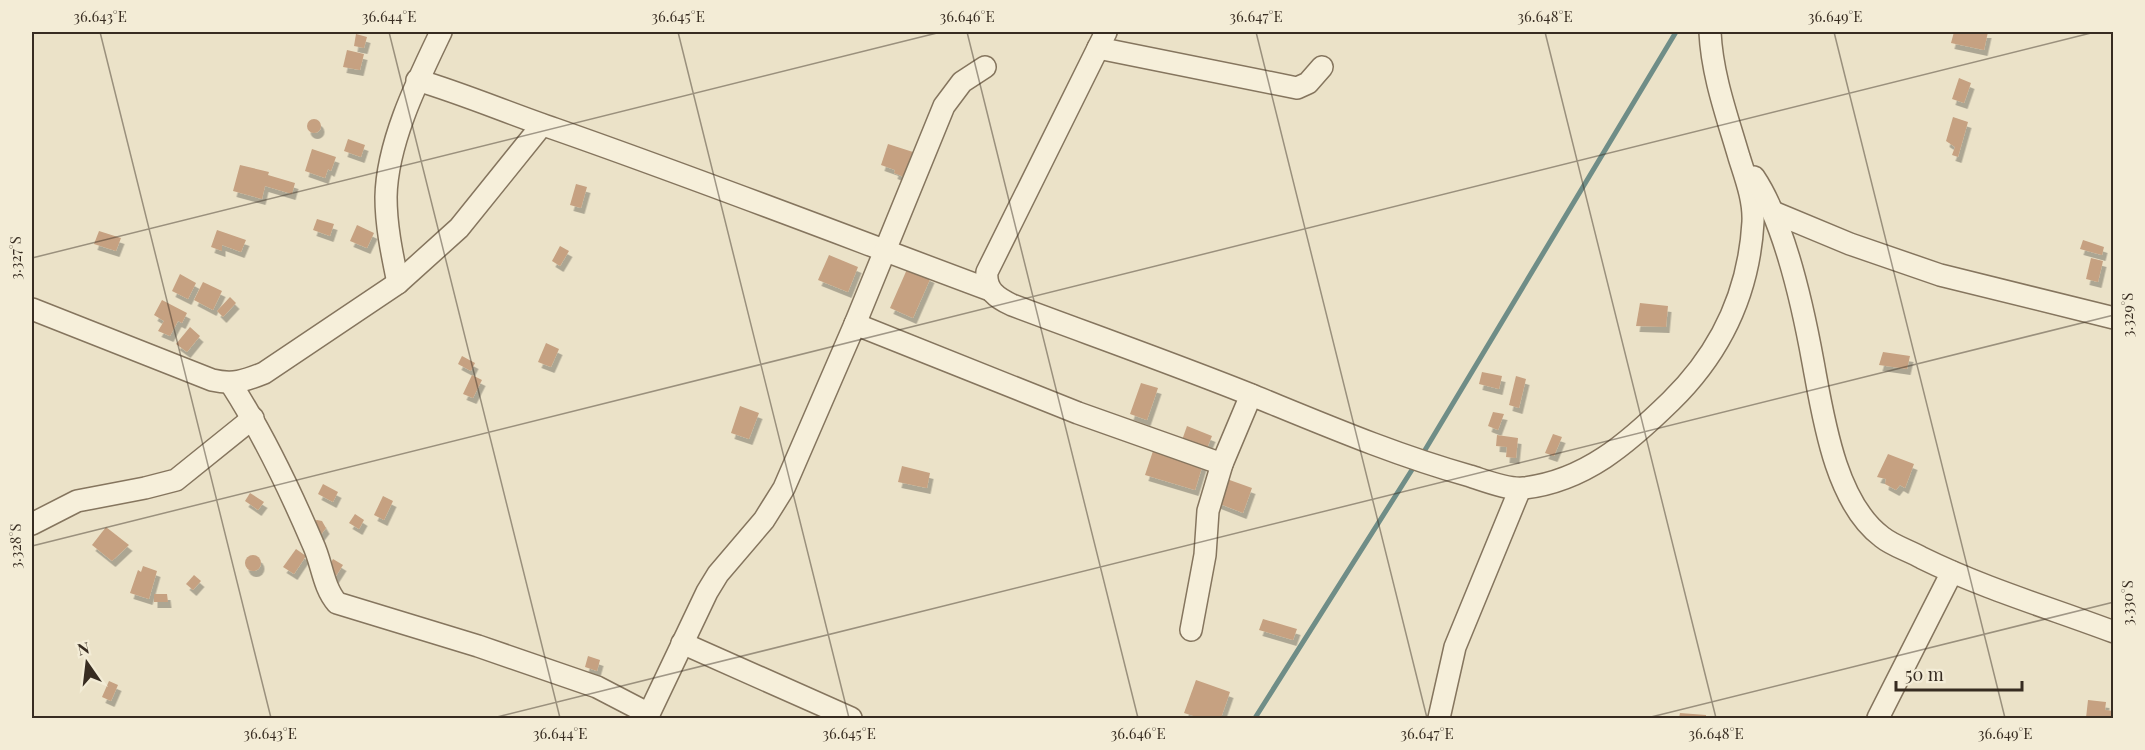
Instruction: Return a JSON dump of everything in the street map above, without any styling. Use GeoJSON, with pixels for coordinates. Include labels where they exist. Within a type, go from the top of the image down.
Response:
{"type":"FeatureCollection","features":[{"type":"Feature","properties":{"kind":"street"},"geometry":{"type":"LineString","coordinates":[[398,283],[388,230],[386,194],[403,117],[417,80],[441,32]]}},
{"type":"Feature","properties":{"kind":"street"},"geometry":{"type":"LineString","coordinates":[[417,80],[465,94],[542,125],[719,186],[990,290],[1012,305],[1251,395],[1407,457],[1520,489],[1572,477],[1600,463],[1648,423],[1688,385],[1713,354],[1741,293],[1750,258],[1753,204],[1717,81],[1710,32]]}},
{"type":"Feature","properties":{"kind":"street"},"geometry":{"type":"LineString","coordinates":[[990,290],[987,272],[1102,40],[1297,88],[1308,83],[1322,67]]}},
{"type":"Feature","properties":{"kind":"street"},"geometry":{"type":"LineString","coordinates":[[231,384],[253,418],[288,484],[318,555],[327,584],[337,603],[478,646],[597,687],[648,716],[718,574],[764,520],[784,488],[855,324],[944,106],[962,82],[985,67]]}},
{"type":"Feature","properties":{"kind":"street"},"geometry":{"type":"LineString","coordinates":[[32,309],[170,364],[231,384],[264,373],[398,283],[459,228],[542,125]]}},
{"type":"Feature","properties":{"kind":"street"},"geometry":{"type":"LineString","coordinates":[[1738,154],[1773,212],[1785,247],[1813,362],[1819,403],[1844,482],[1860,515],[1882,537],[1952,572],[2114,632]]}},
{"type":"Feature","properties":{"kind":"street"},"geometry":{"type":"LineString","coordinates":[[1773,212],[1850,244],[1940,275],[2114,318]]}},
{"type":"Feature","properties":{"kind":"street"},"geometry":{"type":"LineString","coordinates":[[855,324],[1089,418],[1222,464]]}},
{"type":"Feature","properties":{"kind":"street"},"geometry":{"type":"LineString","coordinates":[[1191,630],[1205,555],[1208,511],[1222,464],[1251,395]]}},
{"type":"Feature","properties":{"kind":"street"},"geometry":{"type":"LineString","coordinates":[[32,524],[77,501],[176,480],[253,418]]}},
{"type":"Feature","properties":{"kind":"street"},"geometry":{"type":"LineString","coordinates":[[1439,718],[1455,647],[1520,489]]}},
{"type":"Feature","properties":{"kind":"street"},"geometry":{"type":"LineString","coordinates":[[1878,718],[1952,572]]}},
{"type":"Feature","properties":{"kind":"street"},"geometry":{"type":"LineString","coordinates":[[682,643],[851,718]]}},
{"type":"Feature","properties":{"kind":"building"},"geometry":{"type":"Polygon","coordinates":[[[1954,32],[1988,32],[1984,50],[1951,43],[1954,32]]]}},
{"type":"Feature","properties":{"kind":"building"},"geometry":{"type":"Polygon","coordinates":[[[356,34],[367,37],[364,48],[354,46],[356,34]]]}},
{"type":"Feature","properties":{"kind":"building"},"geometry":{"type":"Polygon","coordinates":[[[347,50],[364,54],[360,70],[343,67],[347,50]]]}},
{"type":"Feature","properties":{"kind":"building"},"geometry":{"type":"Polygon","coordinates":[[[1959,78],[1971,83],[1964,103],[1952,99],[1959,78]]]}},
{"type":"Feature","properties":{"kind":"building"},"geometry":{"type":"Polygon","coordinates":[[[1953,117],[1968,122],[1958,157],[1952,155],[1955,147],[1946,141],[1953,117]]]}},
{"type":"Feature","properties":{"kind":"building"},"geometry":{"type":"Polygon","coordinates":[[[311,119],[317,119],[321,126],[317,133],[311,133],[307,129],[307,123],[311,119]]]}},
{"type":"Feature","properties":{"kind":"building"},"geometry":{"type":"Polygon","coordinates":[[[348,139],[365,145],[361,157],[344,151],[348,139]]]}},
{"type":"Feature","properties":{"kind":"building"},"geometry":{"type":"Polygon","coordinates":[[[888,144],[913,152],[904,177],[894,173],[895,170],[881,165],[888,144]]]}},
{"type":"Feature","properties":{"kind":"building"},"geometry":{"type":"Polygon","coordinates":[[[312,149],[336,157],[331,171],[328,169],[325,178],[305,171],[312,149]]]}},
{"type":"Feature","properties":{"kind":"building"},"geometry":{"type":"Polygon","coordinates":[[[240,165],[269,172],[268,175],[295,183],[292,194],[265,186],[262,199],[233,191],[240,165]]]}},
{"type":"Feature","properties":{"kind":"building"},"geometry":{"type":"Polygon","coordinates":[[[576,184],[587,187],[581,208],[570,205],[576,184]]]}},
{"type":"Feature","properties":{"kind":"building"},"geometry":{"type":"Polygon","coordinates":[[[317,219],[334,224],[330,236],[313,230],[317,219]]]}},
{"type":"Feature","properties":{"kind":"building"},"geometry":{"type":"Polygon","coordinates":[[[357,225],[374,233],[367,248],[350,241],[357,225]]]}},
{"type":"Feature","properties":{"kind":"building"},"geometry":{"type":"Polygon","coordinates":[[[217,230],[246,240],[241,252],[222,245],[222,251],[211,247],[217,230]]]}},
{"type":"Feature","properties":{"kind":"building"},"geometry":{"type":"Polygon","coordinates":[[[99,231],[121,238],[116,251],[94,244],[99,231]]]}},
{"type":"Feature","properties":{"kind":"building"},"geometry":{"type":"Polygon","coordinates":[[[2083,240],[2104,247],[2102,255],[2080,249],[2083,240]]]}},
{"type":"Feature","properties":{"kind":"building"},"geometry":{"type":"Polygon","coordinates":[[[560,246],[569,251],[560,266],[552,261],[560,246]]]}},
{"type":"Feature","properties":{"kind":"building"},"geometry":{"type":"Polygon","coordinates":[[[829,255],[858,267],[848,292],[818,280],[829,255]]]}},
{"type":"Feature","properties":{"kind":"building"},"geometry":{"type":"Polygon","coordinates":[[[2091,258],[2103,261],[2098,282],[2086,279],[2091,258]]]}},
{"type":"Feature","properties":{"kind":"building"},"geometry":{"type":"Polygon","coordinates":[[[908,267],[931,277],[913,318],[890,308],[908,267]]]}},
{"type":"Feature","properties":{"kind":"building"},"geometry":{"type":"Polygon","coordinates":[[[180,274],[196,283],[188,299],[172,291],[180,274]]]}},
{"type":"Feature","properties":{"kind":"building"},"geometry":{"type":"Polygon","coordinates":[[[203,282],[222,291],[213,310],[194,300],[203,282]]]}},
{"type":"Feature","properties":{"kind":"building"},"geometry":{"type":"Polygon","coordinates":[[[230,297],[236,303],[223,317],[217,311],[230,297]]]}},
{"type":"Feature","properties":{"kind":"building"},"geometry":{"type":"Polygon","coordinates":[[[162,300],[187,313],[182,323],[178,321],[170,336],[158,331],[164,321],[154,315],[162,300]]]}},
{"type":"Feature","properties":{"kind":"building"},"geometry":{"type":"Polygon","coordinates":[[[1640,303],[1668,306],[1666,327],[1636,326],[1640,303]]]}},
{"type":"Feature","properties":{"kind":"building"},"geometry":{"type":"Polygon","coordinates":[[[190,327],[200,336],[187,352],[176,344],[190,327]]]}},
{"type":"Feature","properties":{"kind":"building"},"geometry":{"type":"Polygon","coordinates":[[[546,343],[559,349],[551,367],[538,362],[546,343]]]}},
{"type":"Feature","properties":{"kind":"building"},"geometry":{"type":"Polygon","coordinates":[[[1883,352],[1910,356],[1907,369],[1879,365],[1883,352]]]}},
{"type":"Feature","properties":{"kind":"building"},"geometry":{"type":"Polygon","coordinates":[[[462,356],[475,363],[471,371],[458,364],[462,356]]]}},
{"type":"Feature","properties":{"kind":"building"},"geometry":{"type":"Polygon","coordinates":[[[1482,372],[1502,376],[1499,389],[1479,384],[1482,372]]]}},
{"type":"Feature","properties":{"kind":"building"},"geometry":{"type":"Polygon","coordinates":[[[472,375],[482,380],[473,398],[463,394],[472,375]]]}},
{"type":"Feature","properties":{"kind":"building"},"geometry":{"type":"Polygon","coordinates":[[[1516,376],[1526,379],[1519,408],[1509,405],[1516,376]]]}},
{"type":"Feature","properties":{"kind":"building"},"geometry":{"type":"Polygon","coordinates":[[[1141,383],[1158,388],[1147,420],[1130,414],[1141,383]]]}},
{"type":"Feature","properties":{"kind":"building"},"geometry":{"type":"Polygon","coordinates":[[[740,406],[759,413],[749,439],[731,433],[740,406]]]}},
{"type":"Feature","properties":{"kind":"building"},"geometry":{"type":"Polygon","coordinates":[[[1493,412],[1504,414],[1498,430],[1488,426],[1493,412]]]}},
{"type":"Feature","properties":{"kind":"building"},"geometry":{"type":"Polygon","coordinates":[[[1187,426],[1212,436],[1205,453],[1181,443],[1187,426]]]}},
{"type":"Feature","properties":{"kind":"building"},"geometry":{"type":"Polygon","coordinates":[[[1553,434],[1562,437],[1554,456],[1545,453],[1553,434]]]}},
{"type":"Feature","properties":{"kind":"building"},"geometry":{"type":"Polygon","coordinates":[[[1497,435],[1518,438],[1516,458],[1506,457],[1507,447],[1496,446],[1497,435]]]}},
{"type":"Feature","properties":{"kind":"building"},"geometry":{"type":"Polygon","coordinates":[[[1155,445],[1204,461],[1195,490],[1145,475],[1155,445]]]}},
{"type":"Feature","properties":{"kind":"building"},"geometry":{"type":"Polygon","coordinates":[[[1888,454],[1914,464],[1905,488],[1900,485],[1896,490],[1885,484],[1886,479],[1877,477],[1888,454]]]}},
{"type":"Feature","properties":{"kind":"building"},"geometry":{"type":"Polygon","coordinates":[[[902,466],[930,473],[927,488],[898,482],[902,466]]]}},
{"type":"Feature","properties":{"kind":"building"},"geometry":{"type":"Polygon","coordinates":[[[1224,478],[1252,488],[1243,513],[1215,502],[1224,478]]]}},
{"type":"Feature","properties":{"kind":"building"},"geometry":{"type":"Polygon","coordinates":[[[323,484],[338,492],[333,502],[318,494],[323,484]]]}},
{"type":"Feature","properties":{"kind":"building"},"geometry":{"type":"Polygon","coordinates":[[[250,493],[264,502],[258,510],[245,501],[250,493]]]}},
{"type":"Feature","properties":{"kind":"building"},"geometry":{"type":"Polygon","coordinates":[[[383,496],[393,501],[384,520],[374,515],[383,496]]]}},
{"type":"Feature","properties":{"kind":"building"},"geometry":{"type":"Polygon","coordinates":[[[355,514],[364,520],[359,529],[349,523],[355,514]]]}},
{"type":"Feature","properties":{"kind":"building"},"geometry":{"type":"Polygon","coordinates":[[[314,521],[322,521],[326,528],[320,536],[314,521]]]}},
{"type":"Feature","properties":{"kind":"building"},"geometry":{"type":"Polygon","coordinates":[[[106,527],[129,545],[112,561],[92,545],[106,527]]]}},
{"type":"Feature","properties":{"kind":"building"},"geometry":{"type":"Polygon","coordinates":[[[296,549],[306,556],[294,574],[283,567],[296,549]]]}},
{"type":"Feature","properties":{"kind":"building"},"geometry":{"type":"Polygon","coordinates":[[[253,555],[259,557],[261,563],[259,569],[253,571],[247,569],[245,563],[247,557],[253,555]]]}},
{"type":"Feature","properties":{"kind":"building"},"geometry":{"type":"Polygon","coordinates":[[[333,559],[343,565],[334,579],[325,573],[333,559]]]}},
{"type":"Feature","properties":{"kind":"building"},"geometry":{"type":"Polygon","coordinates":[[[143,566],[157,571],[149,599],[130,593],[138,570],[141,572],[143,566]]]}},
{"type":"Feature","properties":{"kind":"building"},"geometry":{"type":"Polygon","coordinates":[[[194,575],[201,581],[193,590],[186,584],[194,575]]]}},
{"type":"Feature","properties":{"kind":"building"},"geometry":{"type":"Polygon","coordinates":[[[154,594],[167,594],[168,602],[154,602],[154,594]]]}},
{"type":"Feature","properties":{"kind":"building"},"geometry":{"type":"Polygon","coordinates":[[[1263,619],[1297,629],[1293,640],[1259,630],[1263,619]]]}},
{"type":"Feature","properties":{"kind":"building"},"geometry":{"type":"Polygon","coordinates":[[[588,656],[600,660],[597,671],[585,667],[588,656]]]}},
{"type":"Feature","properties":{"kind":"building"},"geometry":{"type":"Polygon","coordinates":[[[1196,680],[1230,692],[1221,718],[1200,718],[1184,713],[1196,680]]]}},
{"type":"Feature","properties":{"kind":"building"},"geometry":{"type":"Polygon","coordinates":[[[109,681],[118,685],[111,701],[102,697],[109,681]]]}},
{"type":"Feature","properties":{"kind":"building"},"geometry":{"type":"Polygon","coordinates":[[[2088,700],[2106,702],[2105,710],[2114,711],[2114,718],[2086,718],[2088,700]]]}},
{"type":"Feature","properties":{"kind":"building"},"geometry":{"type":"Polygon","coordinates":[[[1680,713],[1706,715],[1706,718],[1679,718],[1680,713]]]}},
{"type":"Feature","properties":{"kind":"waterway"},"geometry":{"type":"LineString","coordinates":[[1422,455],[1676,32]]}},
{"type":"Feature","properties":{"kind":"waterway"},"geometry":{"type":"LineString","coordinates":[[1255,718],[1415,465]]}}]}
